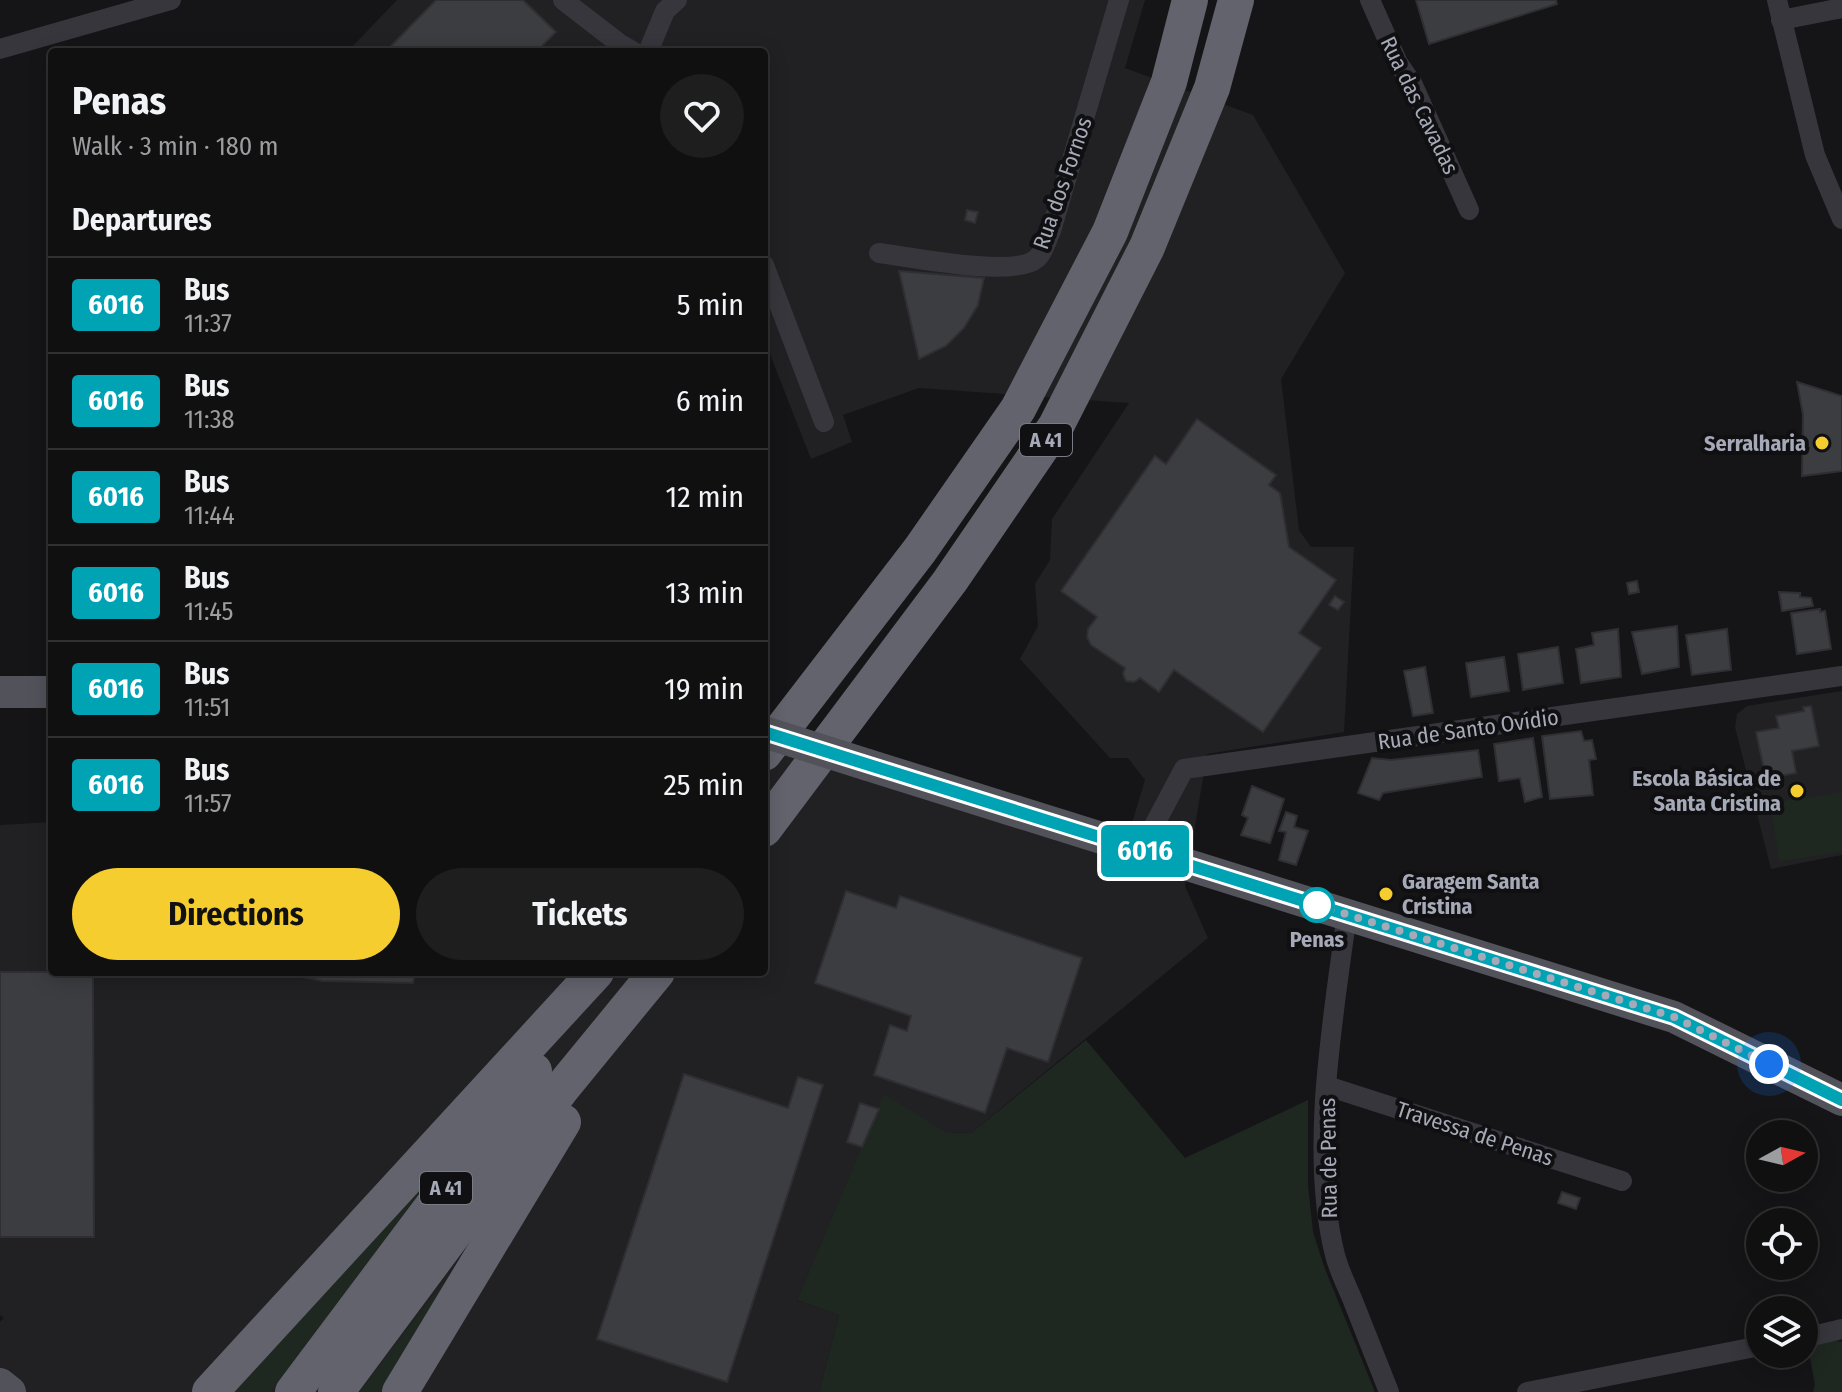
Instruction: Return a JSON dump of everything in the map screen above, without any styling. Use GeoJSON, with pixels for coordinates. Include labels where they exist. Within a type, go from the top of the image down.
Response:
{"type":"FeatureCollection","features":[{"type":"Feature","properties":{"kind":"highway","name":"A 41"},"geometry":{"type":"LineString","coordinates":[[768,748],[920,550],[1018,409],[1110,232],[1169,82],[1190,0]]}},
{"type":"Feature","properties":{"kind":"highway","name":"A 41"},"geometry":{"type":"LineString","coordinates":[[768,824],[950,581],[1056,426],[1147,247],[1212,88],[1236,0]]}},
{"type":"Feature","properties":{"kind":"highway","name":"A 41"},"geometry":{"type":"LineString","coordinates":[[293,1392],[539,1064],[593,976]]}},
{"type":"Feature","properties":{"kind":"highway"},"geometry":{"type":"LineString","coordinates":[[210,1392],[593,976]]}},
{"type":"Feature","properties":{"kind":"highway","name":"A 41"},"geometry":{"type":"LineString","coordinates":[[336,1392],[562,1088],[649,983]]}},
{"type":"Feature","properties":{"kind":"highway"},"geometry":{"type":"LineString","coordinates":[[400,1392],[649,983]]}},
{"type":"Feature","properties":{"kind":"main road"},"geometry":{"type":"LineString","coordinates":[[0,692],[48,692]]}},
{"type":"Feature","properties":{"kind":"main road"},"geometry":{"type":"LineString","coordinates":[[768,733],[1674,1017],[1842,1100]]}},
{"type":"Feature","properties":{"kind":"main road"},"geometry":{"type":"LineString","coordinates":[[0,1384],[10,1392]]}},
{"type":"Feature","properties":{"kind":"street"},"geometry":{"type":"LineString","coordinates":[[0,49],[171,0]]}},
{"type":"Feature","properties":{"kind":"street"},"geometry":{"type":"LineString","coordinates":[[563,0],[627,48]]}},
{"type":"Feature","properties":{"kind":"street"},"geometry":{"type":"LineString","coordinates":[[650,48],[665,11],[677,0]]}},
{"type":"Feature","properties":{"kind":"street","name":"Rua dos Fornos"},"geometry":{"type":"LineString","coordinates":[[879,253],[991,267],[1023,266],[1038,258],[1051,231],[1119,0]]}},
{"type":"Feature","properties":{"kind":"street","name":"Rua das Cavadas"},"geometry":{"type":"LineString","coordinates":[[1370,0],[1398,63],[1413,85],[1469,210]]}},
{"type":"Feature","properties":{"kind":"street"},"geometry":{"type":"LineString","coordinates":[[1842,8],[1779,10],[1815,155],[1842,219]]}},
{"type":"Feature","properties":{"kind":"street"},"geometry":{"type":"LineString","coordinates":[[768,275],[824,422]]}},
{"type":"Feature","properties":{"kind":"street","name":"Rua de Santo Ovídio"},"geometry":{"type":"LineString","coordinates":[[1141,850],[1184,769],[1842,676]]}},
{"type":"Feature","properties":{"kind":"street","name":"Rua de Penas"},"geometry":{"type":"LineString","coordinates":[[1347,914],[1327,1086],[1324,1150],[1327,1212],[1335,1257],[1389,1392]]}},
{"type":"Feature","properties":{"kind":"street","name":"Travessa de Penas"},"geometry":{"type":"LineString","coordinates":[[1327,1086],[1622,1181]]}},
{"type":"Feature","properties":{"kind":"street"},"geometry":{"type":"LineString","coordinates":[[1527,1392],[1746,1349]]}},
{"type":"Feature","properties":{"kind":"shaded area"},"geometry":{"type":"Polygon","coordinates":[[[397,0],[1145,0],[1125,68],[1253,115],[1345,273],[1281,379],[1299,530],[1311,547],[1354,547],[1344,732],[1207,754],[1185,886],[1208,938],[971,1133],[946,1132],[884,1095],[797,1300],[839,1315],[819,1392],[0,1392],[0,1322],[4,1318],[0,1315],[0,825],[48,822],[48,976],[768,976],[768,746],[1122,856],[1145,780],[1128,758],[1110,758],[1020,659],[1038,626],[1035,584],[1050,560],[1052,519],[1129,403],[919,388],[843,415],[852,442],[811,459],[768,349],[768,48],[351,48],[397,0]]]}},
{"type":"Feature","properties":{"kind":"shaded area","name":"Escola Básica de Santa Cristina"},"geometry":{"type":"Polygon","coordinates":[[[1842,691],[1842,855],[1771,869],[1735,727],[1737,714],[1747,706],[1842,691]]]}},
{"type":"Feature","properties":{"kind":"shaded area"},"geometry":{"type":"Polygon","coordinates":[[[1842,792],[1842,852],[1779,861],[1770,803],[1842,792]]]}},
{"type":"Feature","properties":{"kind":"shaded area"},"geometry":{"type":"Polygon","coordinates":[[[1086,1040],[1185,1158],[1308,1100],[1308,1184],[1313,1232],[1375,1392],[819,1392],[839,1315],[797,1300],[884,1094],[946,1132],[971,1133],[1086,1040]]]}},
{"type":"Feature","properties":{"kind":"shaded area"},"geometry":{"type":"Polygon","coordinates":[[[463,1137],[271,1392],[226,1392],[463,1137]]]}},
{"type":"Feature","properties":{"kind":"shaded area"},"geometry":{"type":"Polygon","coordinates":[[[476,1240],[390,1392],[359,1392],[476,1240]]]}},
{"type":"Feature","properties":{"kind":"shaded area"},"geometry":{"type":"Polygon","coordinates":[[[1834,1340],[1842,1342],[1842,1392],[1813,1392],[1812,1368],[1818,1368],[1818,1344],[1834,1340]]]}},
{"type":"Feature","properties":{"kind":"building"},"geometry":{"type":"Polygon","coordinates":[[[436,0],[523,0],[556,32],[540,48],[389,48],[436,0]]]}},
{"type":"Feature","properties":{"kind":"building"},"geometry":{"type":"Polygon","coordinates":[[[1416,0],[1556,0],[1557,4],[1429,44],[1416,0]]]}},
{"type":"Feature","properties":{"kind":"building"},"geometry":{"type":"Polygon","coordinates":[[[967,210],[978,212],[975,223],[965,220],[967,210]]]}},
{"type":"Feature","properties":{"kind":"building"},"geometry":{"type":"Polygon","coordinates":[[[899,271],[984,278],[978,305],[964,328],[946,346],[919,359],[899,271]]]}},
{"type":"Feature","properties":{"kind":"building","name":"Serralharia"},"geometry":{"type":"Polygon","coordinates":[[[1797,382],[1842,396],[1842,471],[1802,476],[1803,415],[1797,382]]]}},
{"type":"Feature","properties":{"kind":"building"},"geometry":{"type":"Polygon","coordinates":[[[1197,419],[1276,475],[1269,485],[1280,493],[1289,547],[1336,580],[1299,633],[1321,648],[1263,732],[1174,670],[1159,692],[1140,678],[1134,682],[1126,681],[1123,674],[1125,668],[1091,645],[1087,637],[1088,629],[1097,617],[1061,591],[1155,456],[1166,464],[1197,419]]]}},
{"type":"Feature","properties":{"kind":"building"},"geometry":{"type":"Polygon","coordinates":[[[1637,581],[1639,592],[1629,594],[1627,583],[1637,581]]]}},
{"type":"Feature","properties":{"kind":"building"},"geometry":{"type":"Polygon","coordinates":[[[1779,592],[1800,593],[1800,597],[1811,598],[1813,606],[1782,611],[1779,592]]]}},
{"type":"Feature","properties":{"kind":"building"},"geometry":{"type":"Polygon","coordinates":[[[1335,596],[1344,602],[1338,610],[1329,605],[1335,596]]]}},
{"type":"Feature","properties":{"kind":"building"},"geometry":{"type":"Polygon","coordinates":[[[1820,609],[1820,612],[1825,611],[1831,649],[1797,654],[1791,613],[1820,609]]]}},
{"type":"Feature","properties":{"kind":"building"},"geometry":{"type":"Polygon","coordinates":[[[1677,626],[1679,667],[1642,674],[1632,632],[1677,626]]]}},
{"type":"Feature","properties":{"kind":"building"},"geometry":{"type":"Polygon","coordinates":[[[1618,629],[1621,677],[1581,683],[1576,649],[1594,645],[1592,633],[1618,629]]]}},
{"type":"Feature","properties":{"kind":"building"},"geometry":{"type":"Polygon","coordinates":[[[1727,629],[1731,670],[1692,675],[1686,635],[1727,629]]]}},
{"type":"Feature","properties":{"kind":"building"},"geometry":{"type":"Polygon","coordinates":[[[1558,647],[1563,683],[1523,690],[1518,654],[1558,647]]]}},
{"type":"Feature","properties":{"kind":"building"},"geometry":{"type":"Polygon","coordinates":[[[1504,657],[1509,691],[1471,697],[1466,663],[1504,657]]]}},
{"type":"Feature","properties":{"kind":"building"},"geometry":{"type":"Polygon","coordinates":[[[1425,667],[1433,713],[1413,716],[1404,671],[1425,667]]]}},
{"type":"Feature","properties":{"kind":"building"},"geometry":{"type":"Polygon","coordinates":[[[1811,706],[1819,746],[1792,751],[1796,773],[1766,779],[1756,732],[1779,728],[1776,716],[1804,711],[1803,707],[1811,706]]]}},
{"type":"Feature","properties":{"kind":"building"},"geometry":{"type":"Polygon","coordinates":[[[1581,731],[1584,741],[1592,740],[1596,759],[1589,760],[1593,795],[1550,799],[1542,736],[1581,731]]]}},
{"type":"Feature","properties":{"kind":"building"},"geometry":{"type":"Polygon","coordinates":[[[1533,738],[1542,797],[1525,802],[1520,778],[1499,781],[1494,744],[1533,738]]]}},
{"type":"Feature","properties":{"kind":"building"},"geometry":{"type":"Polygon","coordinates":[[[1478,750],[1482,777],[1383,793],[1379,800],[1358,793],[1372,758],[1391,760],[1478,750]]]}},
{"type":"Feature","properties":{"kind":"building"},"geometry":{"type":"Polygon","coordinates":[[[1252,786],[1284,799],[1270,843],[1241,835],[1248,818],[1242,815],[1252,786]]]}},
{"type":"Feature","properties":{"kind":"building"},"geometry":{"type":"Polygon","coordinates":[[[1286,812],[1297,816],[1294,827],[1308,831],[1296,865],[1279,860],[1286,832],[1279,831],[1286,812]]]}},
{"type":"Feature","properties":{"kind":"building"},"geometry":{"type":"Polygon","coordinates":[[[846,891],[896,908],[900,896],[1082,958],[1048,1062],[1007,1048],[985,1113],[874,1075],[890,1025],[907,1031],[911,1016],[815,983],[846,891]]]}},
{"type":"Feature","properties":{"kind":"building"},"geometry":{"type":"Polygon","coordinates":[[[0,972],[93,976],[94,1237],[0,1237],[0,972]]]}},
{"type":"Feature","properties":{"kind":"building"},"geometry":{"type":"Polygon","coordinates":[[[299,976],[414,976],[413,983],[322,981],[299,976]]]}},
{"type":"Feature","properties":{"kind":"building"},"geometry":{"type":"Polygon","coordinates":[[[684,1074],[788,1108],[798,1077],[823,1085],[727,1382],[597,1339],[684,1074]]]}},
{"type":"Feature","properties":{"kind":"building"},"geometry":{"type":"Polygon","coordinates":[[[860,1103],[879,1109],[862,1147],[847,1142],[860,1103]]]}},
{"type":"Feature","properties":{"kind":"building"},"geometry":{"type":"Polygon","coordinates":[[[1562,1192],[1580,1198],[1576,1209],[1558,1203],[1562,1192]]]}},
{"type":"Feature","properties":{"kind":"bus line","name":"6016"},"geometry":{"type":"LineString","coordinates":[[768,733],[1674,1017],[1842,1100]]}},
{"type":"Feature","properties":{"kind":"place","name":"Serralharia"},"geometry":{"type":"Point","coordinates":[1822,443]}},
{"type":"Feature","properties":{"kind":"place","name":"Escola Básica de Santa Cristina"},"geometry":{"type":"Point","coordinates":[1797,791]}},
{"type":"Feature","properties":{"kind":"place","name":"Garagem Santa Cristina"},"geometry":{"type":"Point","coordinates":[1386,894]}},
{"type":"Feature","properties":{"kind":"place","name":"Penas"},"geometry":{"type":"Point","coordinates":[1317,905]}},
{"type":"Feature","properties":{"kind":"route"},"geometry":{"type":"LineString","coordinates":[[1317,905],[1674,1017],[1769,1064]]}}]}
